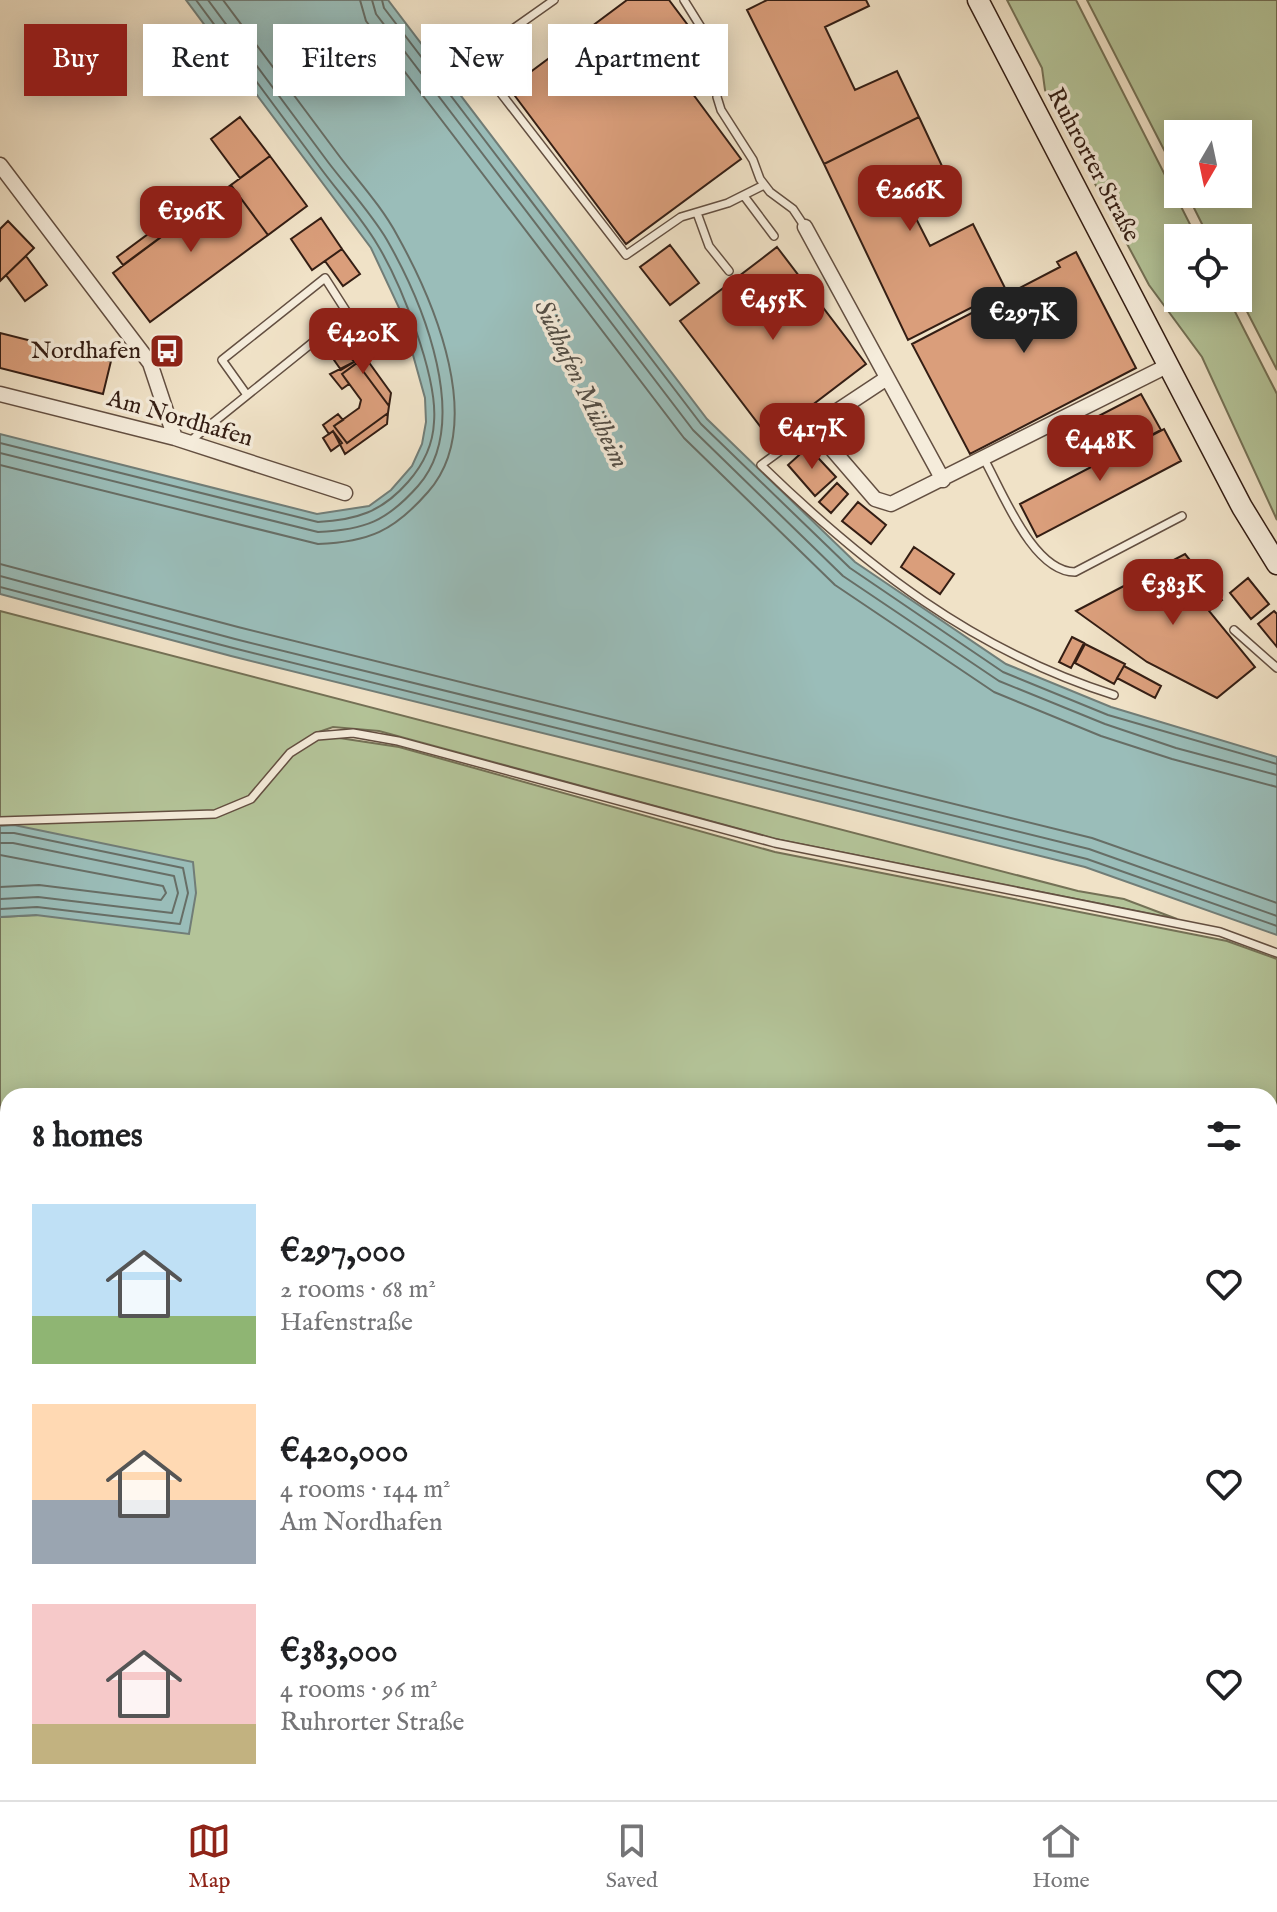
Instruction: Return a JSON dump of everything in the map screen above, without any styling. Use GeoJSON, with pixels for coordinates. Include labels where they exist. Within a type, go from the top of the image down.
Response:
{"type":"FeatureCollection","features":[{"type":"Feature","properties":{"kind":"main road","name":"Ruhrorter Straße"},"geometry":{"type":"LineString","coordinates":[[978,0],[1242,507],[1277,564]]}},
{"type":"Feature","properties":{"kind":"street"},"geometry":{"type":"LineString","coordinates":[[0,165],[150,363],[182,440]]}},
{"type":"Feature","properties":{"kind":"street"},"geometry":{"type":"LineString","coordinates":[[805,227],[943,480]]}},
{"type":"Feature","properties":{"kind":"street"},"geometry":{"type":"LineString","coordinates":[[887,378],[813,427],[881,503],[901,502],[1169,365]]}},
{"type":"Feature","properties":{"kind":"street","name":"Am Nordhafen"},"geometry":{"type":"LineString","coordinates":[[0,394],[182,440],[345,493]]}},
{"type":"Feature","properties":{"kind":"lane"},"geometry":{"type":"LineString","coordinates":[[554,0],[476,55],[493,83],[626,255],[681,217],[744,196],[764,185]]}},
{"type":"Feature","properties":{"kind":"lane"},"geometry":{"type":"LineString","coordinates":[[684,0],[722,61],[717,97],[721,110],[764,185],[793,209],[805,227]]}},
{"type":"Feature","properties":{"kind":"lane"},"geometry":{"type":"LineString","coordinates":[[744,196],[774,236]]}},
{"type":"Feature","properties":{"kind":"lane"},"geometry":{"type":"LineString","coordinates":[[697,213],[709,246],[729,271]]}},
{"type":"Feature","properties":{"kind":"lane"},"geometry":{"type":"LineString","coordinates":[[182,440],[247,395],[348,314],[325,278],[222,360],[247,395]]}},
{"type":"Feature","properties":{"kind":"lane"},"geometry":{"type":"LineString","coordinates":[[813,427],[761,465],[813,516],[898,585],[969,633],[1026,663],[1114,695]]}},
{"type":"Feature","properties":{"kind":"lane"},"geometry":{"type":"LineString","coordinates":[[984,459],[1040,555],[1062,572],[1075,572],[1182,516]]}},
{"type":"Feature","properties":{"kind":"lane"},"geometry":{"type":"LineString","coordinates":[[1234,630],[1277,668]]}},
{"type":"Feature","properties":{"kind":"lane"},"geometry":{"type":"LineString","coordinates":[[0,821],[215,814],[251,799],[290,753],[317,736],[353,733],[398,741],[775,843],[1220,932],[1277,953]]}},
{"type":"Feature","properties":{"kind":"green space"},"geometry":{"type":"Polygon","coordinates":[[[1007,0],[1076,0],[1164,173],[1164,208],[1182,208],[1190,224],[1164,224],[1164,305],[1149,285],[1045,90],[1042,68],[1007,0]]]}},
{"type":"Feature","properties":{"kind":"green space"},"geometry":{"type":"Polygon","coordinates":[[[1087,0],[1277,0],[1277,370],[1247,312],[1252,312],[1252,224],[1202,224],[1194,208],[1252,208],[1252,120],[1164,120],[1164,150],[1087,0]]]}},
{"type":"Feature","properties":{"kind":"green space"},"geometry":{"type":"Polygon","coordinates":[[[1169,312],[1235,312],[1277,394],[1277,520],[1202,357],[1169,312]]]}},
{"type":"Feature","properties":{"kind":"green space"},"geometry":{"type":"Polygon","coordinates":[[[0,611],[1078,891],[1124,899],[1177,919],[780,840],[379,731],[333,727],[313,734],[399,747],[775,852],[1227,941],[1277,959],[1277,1088],[0,1088],[0,917],[36,915],[14,825],[0,826],[0,611]]]}},
{"type":"Feature","properties":{"kind":"water","name":"Südhafen Mülheim"},"geometry":{"type":"Polygon","coordinates":[[[186,0],[388,0],[421,43],[421,96],[461,96],[707,419],[855,562],[1006,664],[1111,707],[1277,757],[1277,935],[1085,867],[231,656],[0,594],[0,434],[317,514],[369,506],[391,490],[412,466],[422,444],[426,422],[425,398],[401,312],[371,248],[257,95],[257,24],[204,24],[186,0]]]}},
{"type":"Feature","properties":{"kind":"water"},"geometry":{"type":"Polygon","coordinates":[[[14,825],[193,862],[196,893],[189,934],[36,915],[0,917],[0,826],[14,825]]]}},
{"type":"Feature","properties":{"kind":"building"},"geometry":{"type":"Polygon","coordinates":[[[627,0],[669,0],[687,24],[595,24],[627,0]]]}},
{"type":"Feature","properties":{"kind":"building"},"geometry":{"type":"Polygon","coordinates":[[[767,0],[866,0],[869,6],[825,27],[855,90],[897,71],[919,117],[824,164],[747,10],[767,0]]]}},
{"type":"Feature","properties":{"kind":"building"},"geometry":{"type":"Polygon","coordinates":[[[548,59],[548,96],[694,96],[741,159],[626,244],[515,96],[532,96],[532,71],[548,59]]]}},
{"type":"Feature","properties":{"kind":"building"},"geometry":{"type":"Polygon","coordinates":[[[240,117],[270,156],[240,178],[211,139],[240,117]]]}},
{"type":"Feature","properties":{"kind":"building"},"geometry":{"type":"Polygon","coordinates":[[[919,117],[942,166],[900,187],[930,246],[973,224],[1006,290],[908,340],[824,164],[919,117]]]}},
{"type":"Feature","properties":{"kind":"building"},"geometry":{"type":"Polygon","coordinates":[[[270,156],[307,206],[268,235],[231,185],[270,156]]]}},
{"type":"Feature","properties":{"kind":"building"},"geometry":{"type":"Polygon","coordinates":[[[231,185],[268,235],[150,322],[113,273],[231,185]]]}},
{"type":"Feature","properties":{"kind":"building"},"geometry":{"type":"Polygon","coordinates":[[[186,206],[192,214],[123,265],[117,257],[186,206]]]}},
{"type":"Feature","properties":{"kind":"building"},"geometry":{"type":"Polygon","coordinates":[[[321,218],[342,249],[312,270],[291,239],[321,218]]]}},
{"type":"Feature","properties":{"kind":"building"},"geometry":{"type":"Polygon","coordinates":[[[8,221],[34,248],[0,281],[0,229],[8,221]]]}},
{"type":"Feature","properties":{"kind":"building"},"geometry":{"type":"Polygon","coordinates":[[[670,245],[699,283],[670,305],[640,267],[670,245]]]}},
{"type":"Feature","properties":{"kind":"building"},"geometry":{"type":"Polygon","coordinates":[[[777,247],[866,364],[769,438],[680,321],[777,247]]]}},
{"type":"Feature","properties":{"kind":"building"},"geometry":{"type":"Polygon","coordinates":[[[342,249],[360,274],[343,286],[325,261],[342,249]]]}},
{"type":"Feature","properties":{"kind":"building"},"geometry":{"type":"Polygon","coordinates":[[[1076,252],[1136,368],[970,454],[912,344],[1060,267],[1057,262],[1076,252]]]}},
{"type":"Feature","properties":{"kind":"building"},"geometry":{"type":"Polygon","coordinates":[[[26,256],[47,285],[25,301],[6,275],[26,256]]]}},
{"type":"Feature","properties":{"kind":"building"},"geometry":{"type":"Polygon","coordinates":[[[0,333],[111,361],[103,394],[0,368],[0,333]]]}},
{"type":"Feature","properties":{"kind":"building"},"geometry":{"type":"Polygon","coordinates":[[[360,350],[391,393],[389,406],[357,363],[342,374],[349,384],[342,389],[330,374],[354,362],[351,357],[360,350]]]}},
{"type":"Feature","properties":{"kind":"building"},"geometry":{"type":"Polygon","coordinates":[[[346,351],[354,362],[341,370],[334,360],[346,351]]]}},
{"type":"Feature","properties":{"kind":"building"},"geometry":{"type":"Polygon","coordinates":[[[357,363],[389,406],[388,413],[347,443],[334,426],[359,408],[361,400],[342,374],[357,363]]]}},
{"type":"Feature","properties":{"kind":"building"},"geometry":{"type":"Polygon","coordinates":[[[1141,394],[1161,430],[1106,459],[1087,422],[1141,394]]]}},
{"type":"Feature","properties":{"kind":"building"},"geometry":{"type":"Polygon","coordinates":[[[388,413],[387,424],[345,454],[333,431],[329,434],[323,425],[338,414],[343,420],[334,426],[347,443],[388,413]]]}},
{"type":"Feature","properties":{"kind":"building"},"geometry":{"type":"Polygon","coordinates":[[[1164,429],[1181,461],[1037,537],[1020,504],[1164,429]]]}},
{"type":"Feature","properties":{"kind":"building"},"geometry":{"type":"Polygon","coordinates":[[[333,431],[342,443],[331,451],[323,438],[333,431]]]}},
{"type":"Feature","properties":{"kind":"building"},"geometry":{"type":"Polygon","coordinates":[[[808,447],[836,477],[815,496],[788,465],[808,447]]]}},
{"type":"Feature","properties":{"kind":"building"},"geometry":{"type":"Polygon","coordinates":[[[837,483],[848,494],[831,513],[819,502],[837,483]]]}},
{"type":"Feature","properties":{"kind":"building"},"geometry":{"type":"Polygon","coordinates":[[[858,502],[886,525],[871,544],[842,521],[858,502]]]}},
{"type":"Feature","properties":{"kind":"building"},"geometry":{"type":"Polygon","coordinates":[[[914,547],[954,574],[940,594],[901,567],[914,547]]]}},
{"type":"Feature","properties":{"kind":"building"},"geometry":{"type":"Polygon","coordinates":[[[1185,554],[1222,600],[1209,611],[1255,667],[1217,698],[1147,662],[1076,611],[1185,554]]]}},
{"type":"Feature","properties":{"kind":"building"},"geometry":{"type":"Polygon","coordinates":[[[1248,578],[1269,604],[1251,619],[1230,593],[1248,578]]]}},
{"type":"Feature","properties":{"kind":"building"},"geometry":{"type":"Polygon","coordinates":[[[1274,611],[1277,614],[1277,647],[1258,624],[1274,611]]]}},
{"type":"Feature","properties":{"kind":"building"},"geometry":{"type":"Polygon","coordinates":[[[1072,637],[1084,643],[1071,668],[1059,662],[1072,637]]]}},
{"type":"Feature","properties":{"kind":"building"},"geometry":{"type":"Polygon","coordinates":[[[1085,644],[1125,664],[1114,684],[1075,663],[1085,644]]]}},
{"type":"Feature","properties":{"kind":"building"},"geometry":{"type":"Polygon","coordinates":[[[1124,666],[1161,686],[1155,698],[1117,678],[1124,666]]]}},
{"type":"Feature","properties":{"kind":"place","name":"Nordhafen"},"geometry":{"type":"Point","coordinates":[167,351]}}]}
